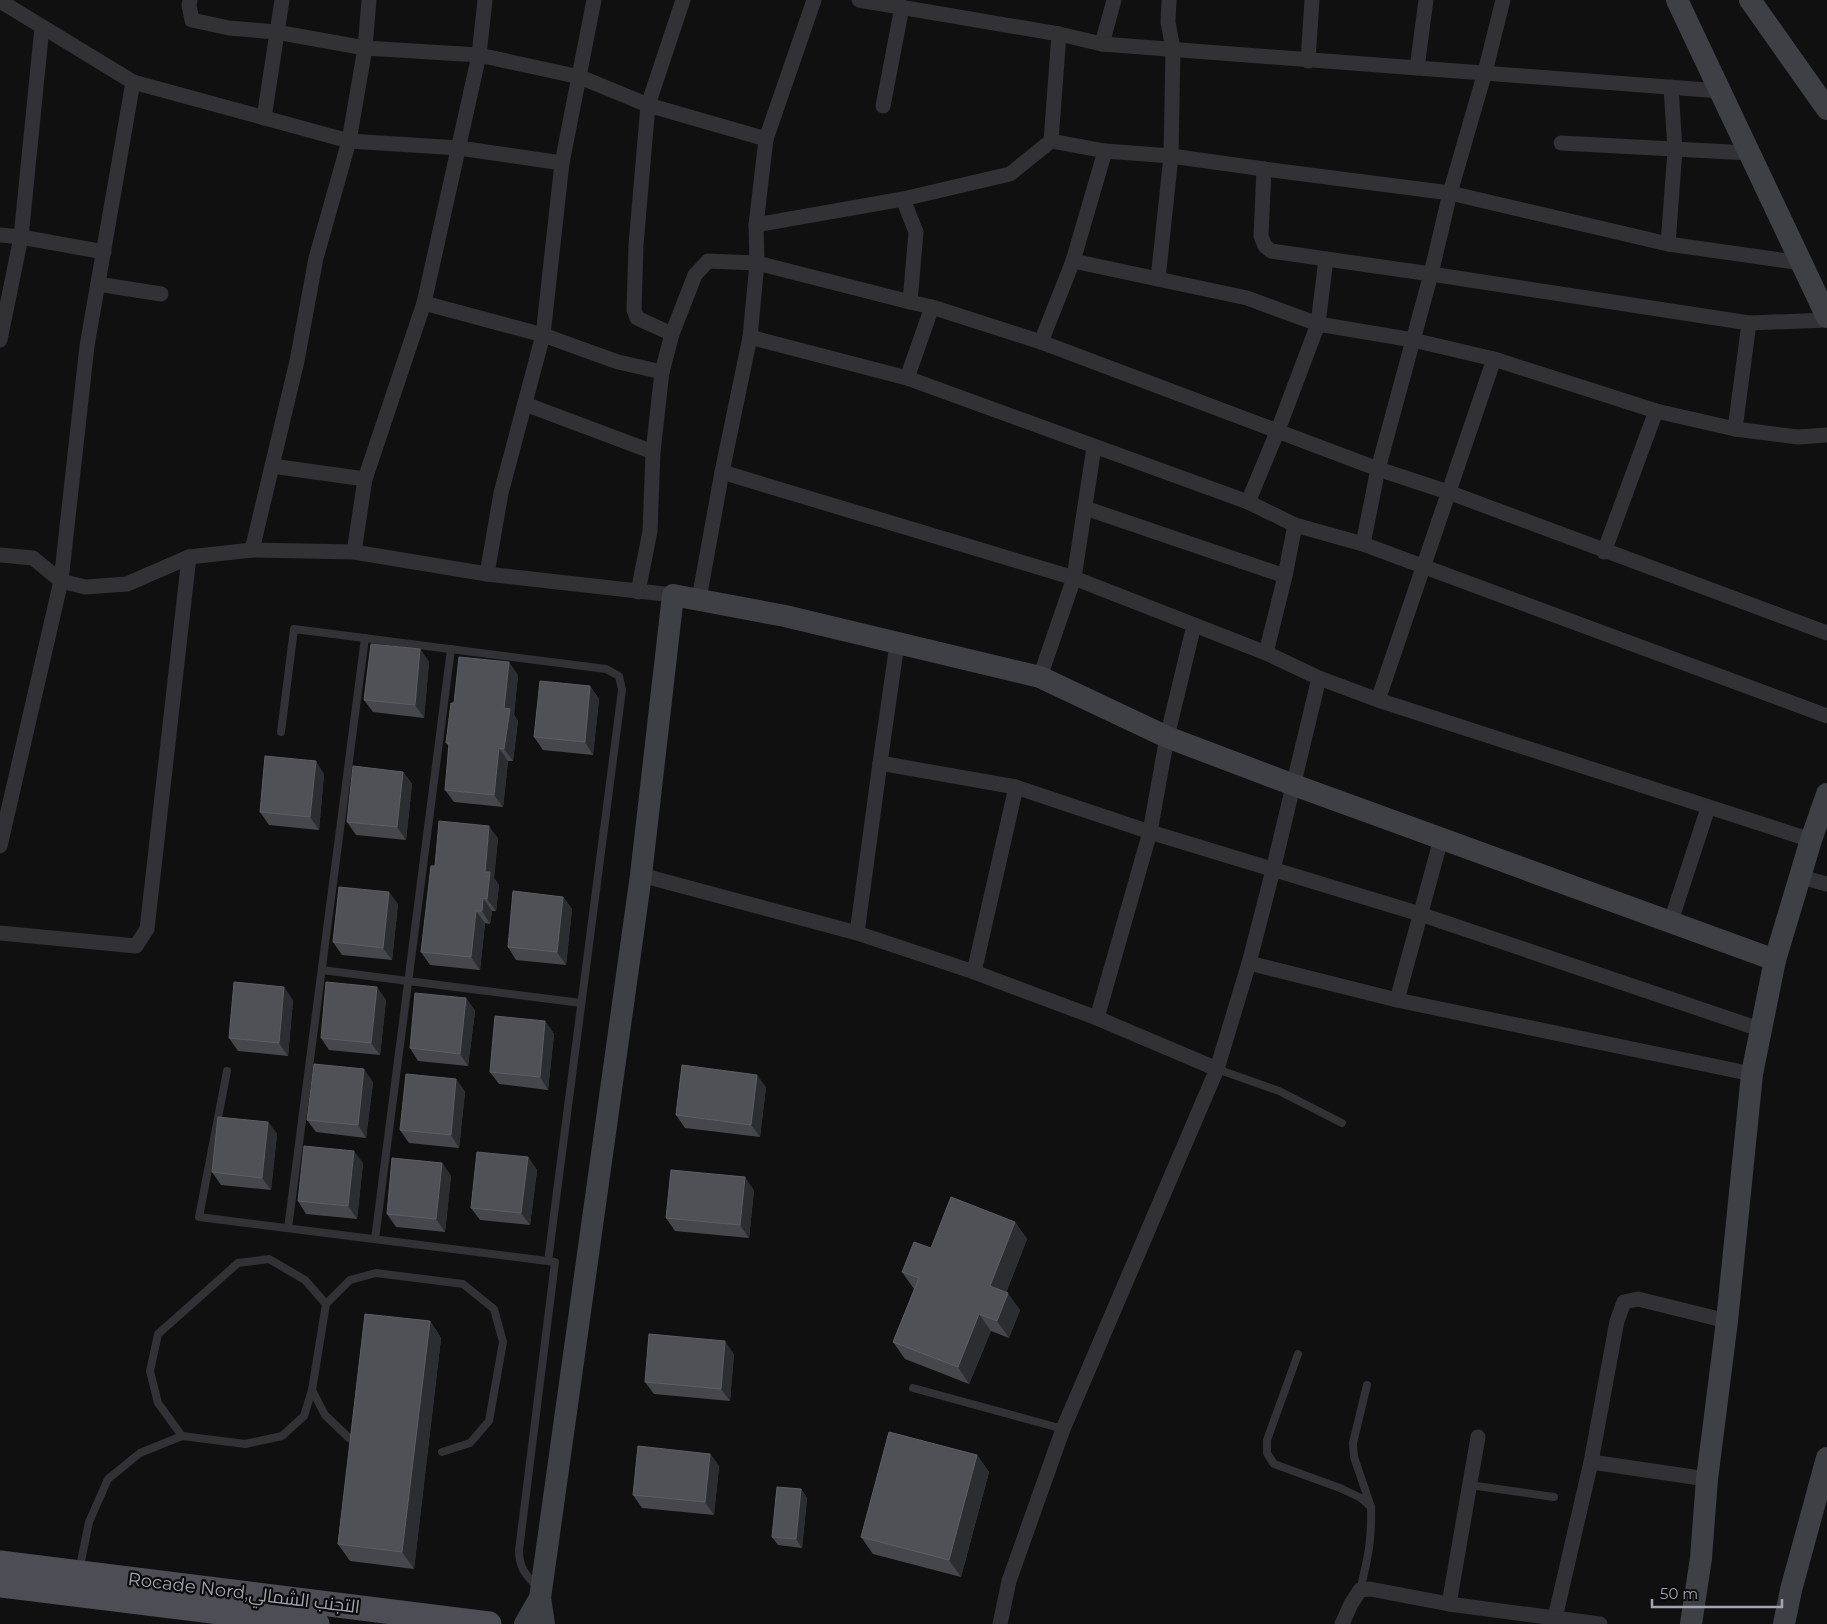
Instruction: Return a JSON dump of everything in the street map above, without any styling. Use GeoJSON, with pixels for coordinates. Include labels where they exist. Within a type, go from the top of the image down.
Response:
{"type":"FeatureCollection","features":[{"type":"Feature","properties":{"kind":"main road","name":"Rocade Nord,التجنب الشمالي"},"geometry":{"type":"LineString","coordinates":[[0,1563],[489,1624]]}},
{"type":"Feature","properties":{"kind":"main road","name":"Rocade Nord,التجنب الشمالي"},"geometry":{"type":"LineString","coordinates":[[0,1585],[313,1624]]}},
{"type":"Feature","properties":{"kind":"street"},"geometry":{"type":"LineString","coordinates":[[190,0],[188,5],[192,20],[229,28],[276,32],[365,48],[479,55],[580,77],[648,105],[766,139]]}},
{"type":"Feature","properties":{"kind":"street"},"geometry":{"type":"LineString","coordinates":[[264,118],[282,0]]}},
{"type":"Feature","properties":{"kind":"street"},"geometry":{"type":"LineString","coordinates":[[252,550],[297,361],[316,258],[349,141],[365,48],[368,0]]}},
{"type":"Feature","properties":{"kind":"street"},"geometry":{"type":"LineString","coordinates":[[354,552],[365,479],[424,303],[479,55],[485,0]]}},
{"type":"Feature","properties":{"kind":"street"},"geometry":{"type":"LineString","coordinates":[[487,574],[501,493],[543,335],[562,163],[594,0]]}},
{"type":"Feature","properties":{"kind":"street"},"geometry":{"type":"LineString","coordinates":[[672,334],[637,318],[634,310],[636,245],[648,105],[683,0]]}},
{"type":"Feature","properties":{"kind":"street"},"geometry":{"type":"LineString","coordinates":[[699,599],[722,472],[750,337],[757,264],[756,225],[766,139],[814,0]]}},
{"type":"Feature","properties":{"kind":"street"},"geometry":{"type":"LineString","coordinates":[[859,0],[1059,34],[1102,44],[1720,91]]}},
{"type":"Feature","properties":{"kind":"street"},"geometry":{"type":"LineString","coordinates":[[1102,44],[1114,0]]}},
{"type":"Feature","properties":{"kind":"street"},"geometry":{"type":"LineString","coordinates":[[1158,279],[1171,156],[1173,49],[1168,22],[1169,0]]}},
{"type":"Feature","properties":{"kind":"street"},"geometry":{"type":"LineString","coordinates":[[1308,61],[1312,0]]}},
{"type":"Feature","properties":{"kind":"street"},"geometry":{"type":"LineString","coordinates":[[1417,68],[1426,0]]}},
{"type":"Feature","properties":{"kind":"street"},"geometry":{"type":"LineString","coordinates":[[1362,544],[1378,469],[1414,340],[1450,193],[1485,72],[1503,0]]}},
{"type":"Feature","properties":{"kind":"street"},"geometry":{"type":"LineString","coordinates":[[1264,170],[1261,236],[1264,246],[1271,251],[1750,323],[1827,318],[1677,0]]}},
{"type":"Feature","properties":{"kind":"street"},"geometry":{"type":"LineString","coordinates":[[1750,0],[1827,109]]}},
{"type":"Feature","properties":{"kind":"street"},"geometry":{"type":"LineString","coordinates":[[0,1],[133,82],[349,141],[459,148],[562,163]]}},
{"type":"Feature","properties":{"kind":"street"},"geometry":{"type":"LineString","coordinates":[[883,106],[902,7]]}},
{"type":"Feature","properties":{"kind":"street"},"geometry":{"type":"LineString","coordinates":[[0,340],[21,237],[42,27]]}},
{"type":"Feature","properties":{"kind":"street"},"geometry":{"type":"LineString","coordinates":[[756,225],[903,199],[1010,174],[1051,141],[1059,34]]}},
{"type":"Feature","properties":{"kind":"street"},"geometry":{"type":"LineString","coordinates":[[0,846],[61,581],[87,346],[133,82]]}},
{"type":"Feature","properties":{"kind":"street"},"geometry":{"type":"LineString","coordinates":[[1668,244],[1675,150],[1671,87]]}},
{"type":"Feature","properties":{"kind":"street"},"geometry":{"type":"LineString","coordinates":[[1051,141],[1105,150],[1171,156],[1264,170],[1450,193],[1668,244],[1802,263]]}},
{"type":"Feature","properties":{"kind":"street"},"geometry":{"type":"LineString","coordinates":[[1560,143],[1675,150],[1749,152]]}},
{"type":"Feature","properties":{"kind":"street"},"geometry":{"type":"LineString","coordinates":[[1042,342],[1074,262],[1105,150]]}},
{"type":"Feature","properties":{"kind":"street"},"geometry":{"type":"LineString","coordinates":[[903,199],[916,232],[910,302]]}},
{"type":"Feature","properties":{"kind":"street"},"geometry":{"type":"LineString","coordinates":[[0,235],[104,252]]}},
{"type":"Feature","properties":{"kind":"street"},"geometry":{"type":"LineString","coordinates":[[1248,502],[1278,430],[1318,324],[1326,259]]}},
{"type":"Feature","properties":{"kind":"street"},"geometry":{"type":"LineString","coordinates":[[638,592],[650,531],[654,452],[662,372],[672,334],[695,275],[708,262],[757,264],[932,307],[1042,342],[1378,469],[1448,492],[1604,552],[1827,633]]}},
{"type":"Feature","properties":{"kind":"street"},"geometry":{"type":"LineString","coordinates":[[1074,262],[1247,298],[1318,324],[1414,340],[1494,359],[1656,411],[1735,429],[1798,437],[1827,435]]}},
{"type":"Feature","properties":{"kind":"street"},"geometry":{"type":"LineString","coordinates":[[98,284],[161,294]]}},
{"type":"Feature","properties":{"kind":"street"},"geometry":{"type":"LineString","coordinates":[[424,303],[543,335],[618,362],[662,372]]}},
{"type":"Feature","properties":{"kind":"street"},"geometry":{"type":"LineString","coordinates":[[907,378],[932,307]]}},
{"type":"Feature","properties":{"kind":"street"},"geometry":{"type":"LineString","coordinates":[[1735,429],[1750,323]]}},
{"type":"Feature","properties":{"kind":"street"},"geometry":{"type":"LineString","coordinates":[[750,337],[907,378],[1248,502],[1295,525],[1362,544],[1827,716]]}},
{"type":"Feature","properties":{"kind":"street"},"geometry":{"type":"LineString","coordinates":[[1378,700],[1494,359]]}},
{"type":"Feature","properties":{"kind":"street"},"geometry":{"type":"LineString","coordinates":[[525,404],[654,452]]}},
{"type":"Feature","properties":{"kind":"street"},"geometry":{"type":"LineString","coordinates":[[1604,552],[1656,411]]}},
{"type":"Feature","properties":{"kind":"street"},"geometry":{"type":"LineString","coordinates":[[1040,677],[1074,578],[1094,447]]}},
{"type":"Feature","properties":{"kind":"street"},"geometry":{"type":"LineString","coordinates":[[272,466],[365,479]]}},
{"type":"Feature","properties":{"kind":"street"},"geometry":{"type":"LineString","coordinates":[[722,472],[1074,578],[1266,653],[1319,678],[1378,700],[1811,840]]}},
{"type":"Feature","properties":{"kind":"street"},"geometry":{"type":"LineString","coordinates":[[1085,508],[1285,576]]}},
{"type":"Feature","properties":{"kind":"street"},"geometry":{"type":"LineString","coordinates":[[1266,653],[1285,576],[1295,525]]}},
{"type":"Feature","properties":{"kind":"street"},"geometry":{"type":"LineString","coordinates":[[0,555],[33,558],[61,581],[85,586],[127,584],[188,557],[252,550],[354,552],[487,574],[673,595],[785,616],[1040,677],[1167,737],[1775,960]]}},
{"type":"Feature","properties":{"kind":"street"},"geometry":{"type":"LineString","coordinates":[[0,933],[136,946],[147,929],[188,557]]}},
{"type":"Feature","properties":{"kind":"street"},"geometry":{"type":"LineString","coordinates":[[544,1624],[541,1594],[641,875],[673,595]]}},
{"type":"Feature","properties":{"kind":"street"},"geometry":{"type":"LineString","coordinates":[[1097,1018],[1150,832],[1167,737],[1194,625]]}},
{"type":"Feature","properties":{"kind":"street"},"geometry":{"type":"LineString","coordinates":[[857,933],[897,644]]}},
{"type":"Feature","properties":{"kind":"street"},"geometry":{"type":"LineString","coordinates":[[1000,1624],[1010,1581],[1062,1429],[1217,1069],[1273,870],[1319,678]]}},
{"type":"Feature","properties":{"kind":"street"},"geometry":{"type":"LineString","coordinates":[[880,763],[1016,787],[1150,832],[1420,914],[1762,1030]]}},
{"type":"Feature","properties":{"kind":"street"},"geometry":{"type":"LineString","coordinates":[[974,972],[1016,787]]}},
{"type":"Feature","properties":{"kind":"street"},"geometry":{"type":"LineString","coordinates":[[1691,1624],[1701,1558],[1707,1479],[1752,1074],[1775,960],[1811,840],[1827,794]]}},
{"type":"Feature","properties":{"kind":"street"},"geometry":{"type":"LineString","coordinates":[[1671,921],[1708,808]]}},
{"type":"Feature","properties":{"kind":"street"},"geometry":{"type":"LineString","coordinates":[[1397,1000],[1441,839]]}},
{"type":"Feature","properties":{"kind":"street"},"geometry":{"type":"LineString","coordinates":[[641,875],[857,933],[974,972],[1097,1018],[1217,1069]]}},
{"type":"Feature","properties":{"kind":"street"},"geometry":{"type":"LineString","coordinates":[[1801,877],[1827,884]]}},
{"type":"Feature","properties":{"kind":"street"},"geometry":{"type":"LineString","coordinates":[[1248,963],[1397,1000],[1752,1074]]}},
{"type":"Feature","properties":{"kind":"street"},"geometry":{"type":"LineString","coordinates":[[1555,1618],[1591,1462],[1617,1322],[1624,1302],[1638,1299],[1726,1321]]}},
{"type":"Feature","properties":{"kind":"street"},"geometry":{"type":"LineString","coordinates":[[1449,1604],[1478,1437]]}},
{"type":"Feature","properties":{"kind":"street"},"geometry":{"type":"LineString","coordinates":[[1784,1624],[1791,1590],[1821,1506],[1827,1458]]}},
{"type":"Feature","properties":{"kind":"street"},"geometry":{"type":"LineString","coordinates":[[1591,1462],[1707,1479]]}},
{"type":"Feature","properties":{"kind":"street"},"geometry":{"type":"LineString","coordinates":[[1342,1624],[1360,1590],[1370,1589],[1449,1604],[1600,1624]]}},
{"type":"Feature","properties":{"kind":"street"},"geometry":{"type":"LineString","coordinates":[[525,1624],[541,1594]]}},
{"type":"Feature","properties":{"kind":"lane"},"geometry":{"type":"LineString","coordinates":[[281,732],[294,629],[606,669],[619,676],[622,690],[548,1261]]}},
{"type":"Feature","properties":{"kind":"lane"},"geometry":{"type":"LineString","coordinates":[[288,1228],[365,638]]}},
{"type":"Feature","properties":{"kind":"lane"},"geometry":{"type":"LineString","coordinates":[[374,1239],[451,649]]}},
{"type":"Feature","properties":{"kind":"lane"},"geometry":{"type":"LineString","coordinates":[[322,970],[581,1003]]}},
{"type":"Feature","properties":{"kind":"lane"},"geometry":{"type":"LineString","coordinates":[[1217,1069],[1279,1091],[1342,1123]]}},
{"type":"Feature","properties":{"kind":"lane"},"geometry":{"type":"LineString","coordinates":[[227,1071],[199,1216],[555,1262],[519,1550],[520,1566],[523,1572],[541,1594]]}},
{"type":"Feature","properties":{"kind":"lane"},"geometry":{"type":"LineString","coordinates":[[182,1436],[158,1403],[150,1371],[158,1334],[238,1263],[269,1259],[305,1280],[326,1304]]}},
{"type":"Feature","properties":{"kind":"lane"},"geometry":{"type":"LineString","coordinates":[[79,1573],[89,1522],[108,1479],[140,1453],[182,1436],[245,1444],[282,1436],[304,1416],[312,1390],[326,1304],[350,1280],[376,1273],[463,1284],[494,1309],[503,1342],[489,1422],[470,1443],[442,1452]]}},
{"type":"Feature","properties":{"kind":"lane"},"geometry":{"type":"LineString","coordinates":[[1298,1354],[1267,1440],[1267,1453],[1274,1464],[1340,1488],[1361,1498],[1371,1507]]}},
{"type":"Feature","properties":{"kind":"lane"},"geometry":{"type":"LineString","coordinates":[[1360,1590],[1369,1555],[1371,1507],[1354,1457],[1353,1443],[1367,1385]]}},
{"type":"Feature","properties":{"kind":"lane"},"geometry":{"type":"LineString","coordinates":[[912,1388],[1062,1429]]}},
{"type":"Feature","properties":{"kind":"lane"},"geometry":{"type":"LineString","coordinates":[[312,1390],[325,1415],[349,1438]]}},
{"type":"Feature","properties":{"kind":"lane"},"geometry":{"type":"LineString","coordinates":[[1470,1485],[1554,1497]]}},
{"type":"Feature","properties":{"kind":"building"},"geometry":{"type":"Polygon","coordinates":[[[371,644],[420,649],[415,705],[364,700],[371,644]]]}},
{"type":"Feature","properties":{"kind":"building"},"geometry":{"type":"Polygon","coordinates":[[[459,657],[509,662],[504,708],[510,709],[504,749],[499,748],[494,795],[445,790],[449,743],[446,743],[451,703],[454,703],[459,657]]]}},
{"type":"Feature","properties":{"kind":"building"},"geometry":{"type":"Polygon","coordinates":[[[540,681],[590,686],[585,742],[534,737],[540,681]]]}},
{"type":"Feature","properties":{"kind":"building"},"geometry":{"type":"Polygon","coordinates":[[[265,756],[316,761],[310,817],[260,812],[265,756]]]}},
{"type":"Feature","properties":{"kind":"building"},"geometry":{"type":"Polygon","coordinates":[[[353,766],[403,772],[397,827],[347,822],[353,766]]]}},
{"type":"Feature","properties":{"kind":"building"},"geometry":{"type":"Polygon","coordinates":[[[439,821],[489,826],[485,872],[490,872],[487,899],[483,898],[482,911],[476,911],[471,957],[421,952],[431,866],[435,866],[439,821]]]}},
{"type":"Feature","properties":{"kind":"building"},"geometry":{"type":"Polygon","coordinates":[[[339,887],[389,892],[383,948],[333,942],[339,887]]]}},
{"type":"Feature","properties":{"kind":"building"},"geometry":{"type":"Polygon","coordinates":[[[513,891],[563,897],[557,952],[508,947],[513,891]]]}},
{"type":"Feature","properties":{"kind":"building"},"geometry":{"type":"Polygon","coordinates":[[[234,982],[284,987],[279,1043],[229,1038],[234,982]]]}},
{"type":"Feature","properties":{"kind":"building"},"geometry":{"type":"Polygon","coordinates":[[[326,982],[377,987],[371,1043],[321,1038],[326,982]]]}},
{"type":"Feature","properties":{"kind":"building"},"geometry":{"type":"Polygon","coordinates":[[[415,993],[466,998],[460,1054],[410,1048],[415,993]]]}},
{"type":"Feature","properties":{"kind":"building"},"geometry":{"type":"Polygon","coordinates":[[[495,1016],[545,1021],[540,1077],[490,1072],[495,1016]]]}},
{"type":"Feature","properties":{"kind":"building"},"geometry":{"type":"Polygon","coordinates":[[[314,1064],[364,1069],[358,1125],[307,1120],[314,1064]]]}},
{"type":"Feature","properties":{"kind":"building"},"geometry":{"type":"Polygon","coordinates":[[[682,1065],[757,1075],[751,1125],[676,1115],[682,1065]]]}},
{"type":"Feature","properties":{"kind":"building"},"geometry":{"type":"Polygon","coordinates":[[[406,1074],[456,1079],[451,1135],[400,1130],[406,1074]]]}},
{"type":"Feature","properties":{"kind":"building"},"geometry":{"type":"Polygon","coordinates":[[[218,1117],[268,1122],[262,1178],[212,1172],[218,1117]]]}},
{"type":"Feature","properties":{"kind":"building"},"geometry":{"type":"Polygon","coordinates":[[[304,1146],[354,1151],[348,1206],[298,1201],[304,1146]]]}},
{"type":"Feature","properties":{"kind":"building"},"geometry":{"type":"Polygon","coordinates":[[[477,1152],[528,1157],[521,1213],[471,1208],[477,1152]]]}},
{"type":"Feature","properties":{"kind":"building"},"geometry":{"type":"Polygon","coordinates":[[[392,1158],[442,1163],[436,1219],[387,1214],[392,1158]]]}},
{"type":"Feature","properties":{"kind":"building"},"geometry":{"type":"Polygon","coordinates":[[[671,1170],[745,1177],[740,1225],[666,1218],[671,1170]]]}},
{"type":"Feature","properties":{"kind":"building"},"geometry":{"type":"Polygon","coordinates":[[[951,1197],[1015,1222],[990,1286],[1008,1293],[997,1321],[979,1314],[958,1367],[893,1342],[919,1278],[902,1272],[914,1242],[931,1248],[951,1197]]]}},
{"type":"Feature","properties":{"kind":"building"},"geometry":{"type":"Polygon","coordinates":[[[365,1314],[430,1321],[402,1552],[338,1544],[365,1314]]]}},
{"type":"Feature","properties":{"kind":"building"},"geometry":{"type":"Polygon","coordinates":[[[649,1334],[725,1341],[721,1389],[645,1382],[649,1334]]]}},
{"type":"Feature","properties":{"kind":"building"},"geometry":{"type":"Polygon","coordinates":[[[889,1432],[977,1455],[949,1560],[861,1537],[889,1432]]]}},
{"type":"Feature","properties":{"kind":"building"},"geometry":{"type":"Polygon","coordinates":[[[638,1446],[710,1454],[705,1502],[633,1495],[638,1446]]]}},
{"type":"Feature","properties":{"kind":"building"},"geometry":{"type":"Polygon","coordinates":[[[777,1487],[801,1489],[796,1539],[772,1537],[777,1487]]]}}]}
